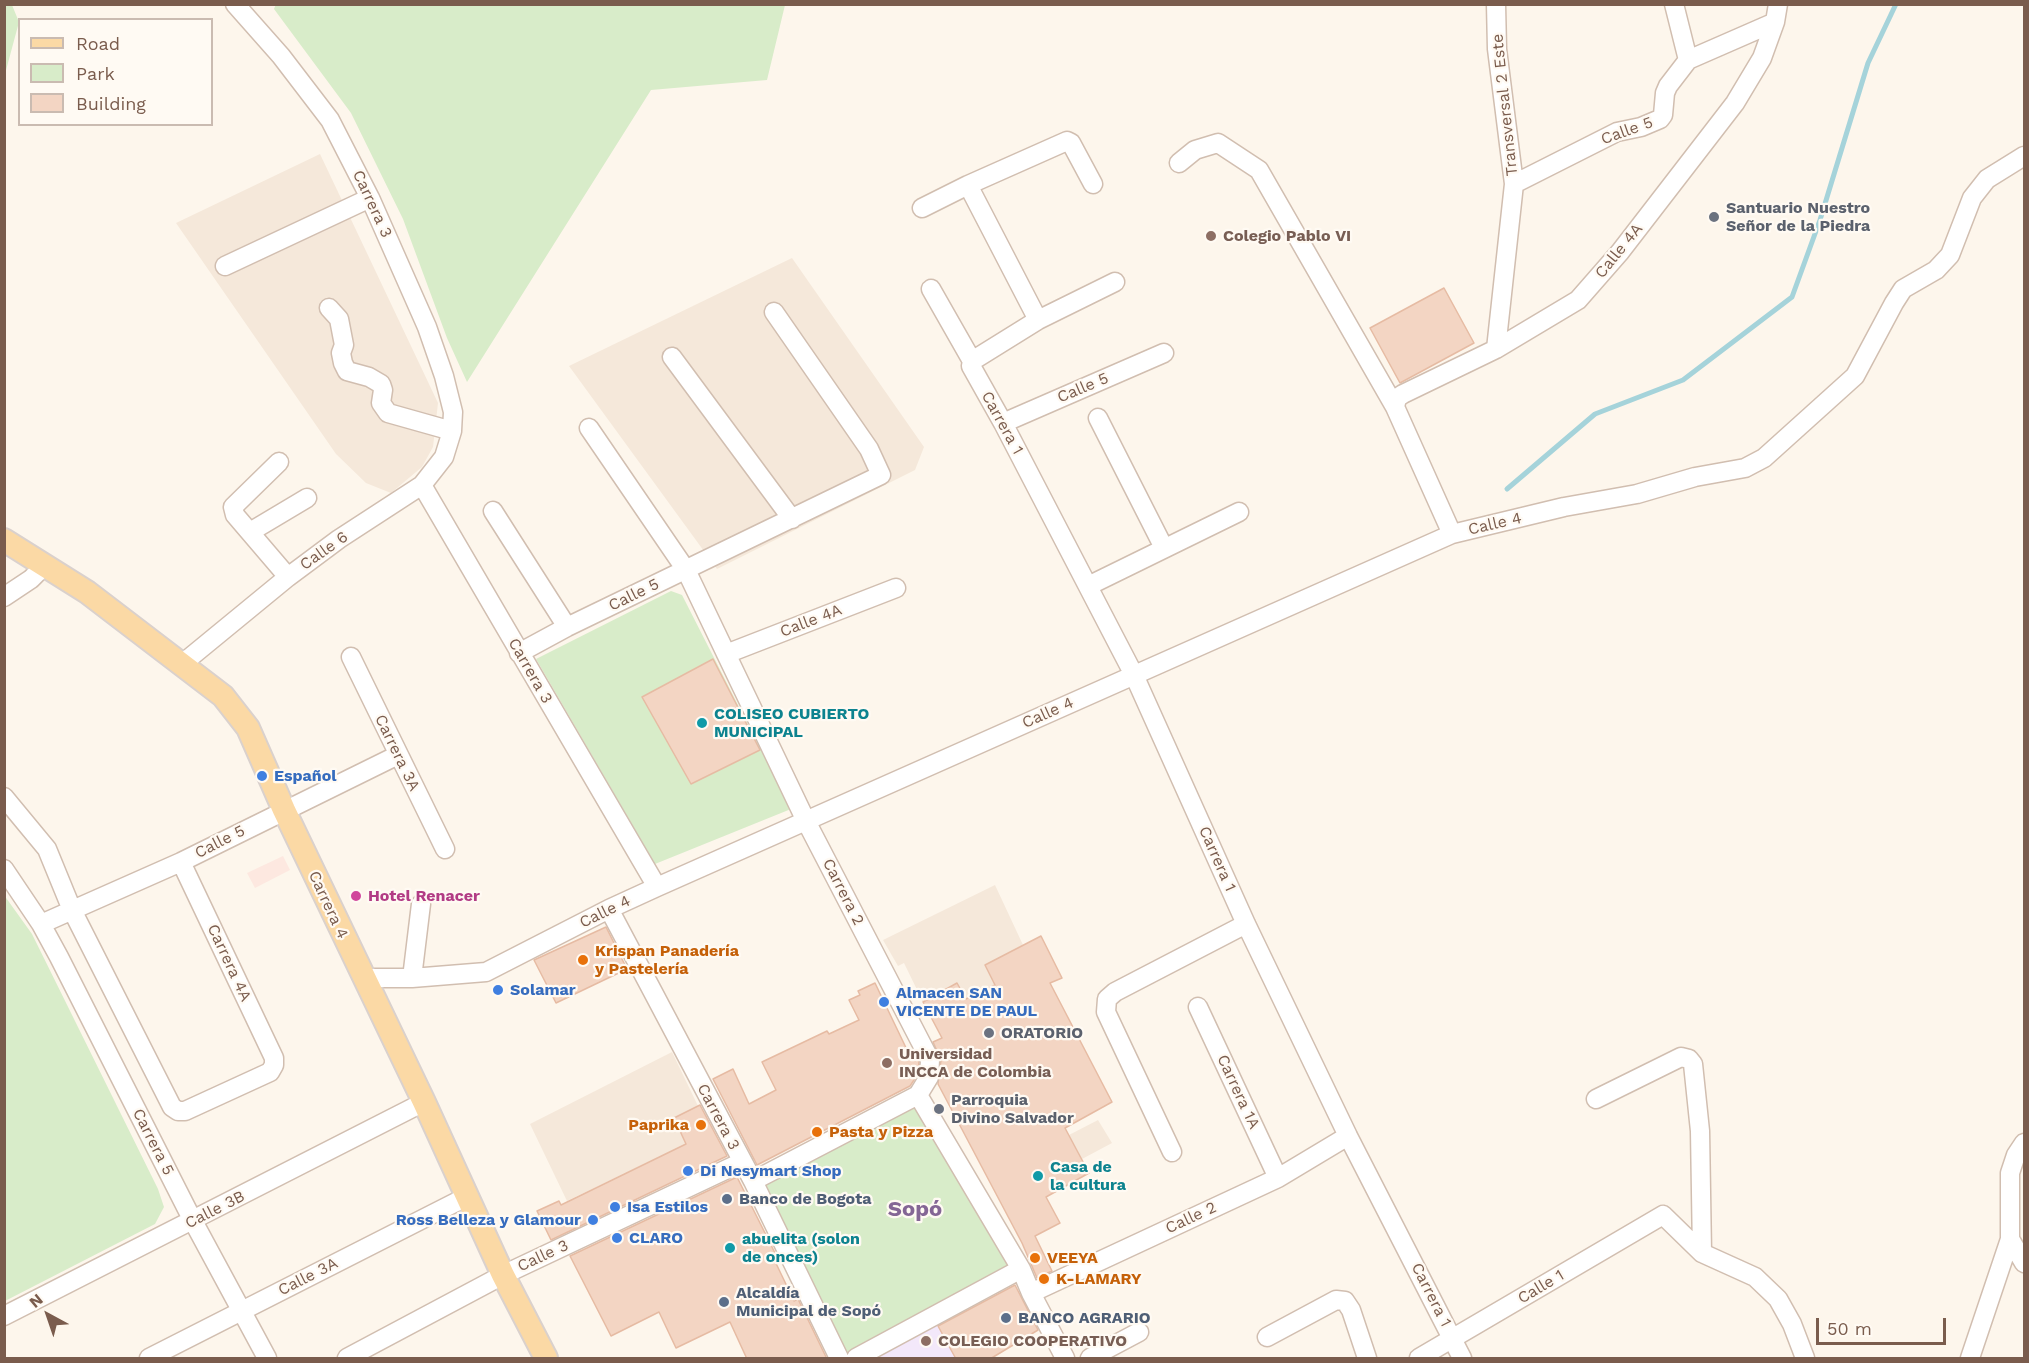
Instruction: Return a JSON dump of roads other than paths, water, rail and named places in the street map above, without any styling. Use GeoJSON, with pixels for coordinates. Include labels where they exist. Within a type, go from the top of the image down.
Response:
{"type":"FeatureCollection","features":[{"type":"Feature","properties":{"kind":"main road","name":"Carrera 4"},"geometry":{"type":"LineString","coordinates":[[4,540],[87,591],[182,664],[223,696],[248,728],[284,810],[424,1102],[503,1275],[546,1359]]}},
{"type":"Feature","properties":{"kind":"street","name":"Carrera 3"},"geometry":{"type":"LineString","coordinates":[[235,4],[252,12],[281,56],[330,120],[370,198],[430,336],[444,376],[453,412],[452,431]]}},
{"type":"Feature","properties":{"kind":"street","name":"Transversal 2 Este"},"geometry":{"type":"LineString","coordinates":[[1496,4],[1497,50],[1514,184],[1496,349]]}},
{"type":"Feature","properties":{"kind":"street"},"geometry":{"type":"LineString","coordinates":[[1674,4],[1688,60]]}},
{"type":"Feature","properties":{"kind":"street","name":"Calle 5"},"geometry":{"type":"LineString","coordinates":[[1514,184],[1617,132],[1641,127],[1660,119],[1663,115],[1668,86],[1688,60],[1776,13]]}},
{"type":"Feature","properties":{"kind":"street","name":"Calle 4A"},"geometry":{"type":"LineString","coordinates":[[1395,407],[1397,398],[1403,394],[1496,349],[1578,300],[1620,252],[1736,103],[1762,58],[1776,13]]}},
{"type":"Feature","properties":{"kind":"street"},"geometry":{"type":"LineString","coordinates":[[922,208],[1066,141],[1071,143],[1093,184]]}},
{"type":"Feature","properties":{"kind":"street"},"geometry":{"type":"LineString","coordinates":[[1179,163],[1195,150],[1218,143],[1259,170],[1395,407],[1452,534]]}},
{"type":"Feature","properties":{"kind":"street","name":"Calle 4"},"geometry":{"type":"LineString","coordinates":[[363,978],[412,978],[486,972],[657,887],[1452,534],[1564,507],[1637,494],[1695,477],[1745,468],[1764,458],[1855,376],[1893,303],[1903,289],[1936,270],[1950,255],[1972,198],[1987,179],[2025,156]]}},
{"type":"Feature","properties":{"kind":"street"},"geometry":{"type":"LineString","coordinates":[[968,185],[1038,320]]}},
{"type":"Feature","properties":{"kind":"street"},"geometry":{"type":"LineString","coordinates":[[225,266],[370,198]]}},
{"type":"Feature","properties":{"kind":"street"},"geometry":{"type":"LineString","coordinates":[[972,361],[1038,320],[1115,282]]}},
{"type":"Feature","properties":{"kind":"street","name":"Carrera 1"},"geometry":{"type":"LineString","coordinates":[[932,289],[972,361],[971,366],[1134,675],[1246,924],[1348,1136],[1462,1359]]}},
{"type":"Feature","properties":{"kind":"street"},"geometry":{"type":"LineString","coordinates":[[329,308],[339,319],[344,345],[341,353],[342,363],[347,371],[369,377],[381,384],[383,390],[381,403],[388,413],[452,431]]}},
{"type":"Feature","properties":{"kind":"street","name":"Calle 5"},"geometry":{"type":"LineString","coordinates":[[519,653],[567,627],[881,475],[868,449],[774,312]]}},
{"type":"Feature","properties":{"kind":"street","name":"Calle 5"},"geometry":{"type":"LineString","coordinates":[[1003,423],[1164,353]]}},
{"type":"Feature","properties":{"kind":"street"},"geometry":{"type":"LineString","coordinates":[[672,357],[792,519]]}},
{"type":"Feature","properties":{"kind":"street"},"geometry":{"type":"LineString","coordinates":[[1098,418],[1164,548]]}},
{"type":"Feature","properties":{"kind":"street","name":"Carrera 2"},"geometry":{"type":"LineString","coordinates":[[589,428],[686,570],[806,821],[930,1060],[929,1077],[918,1095]]}},
{"type":"Feature","properties":{"kind":"street","name":"Calle 6"},"geometry":{"type":"LineString","coordinates":[[182,664],[288,577],[422,485],[444,457],[452,431]]}},
{"type":"Feature","properties":{"kind":"street"},"geometry":{"type":"LineString","coordinates":[[279,462],[234,507],[235,515],[288,577]]}},
{"type":"Feature","properties":{"kind":"street","name":"Carrera 3"},"geometry":{"type":"LineString","coordinates":[[422,485],[657,887]]}},
{"type":"Feature","properties":{"kind":"street"},"geometry":{"type":"LineString","coordinates":[[250,532],[307,498]]}},
{"type":"Feature","properties":{"kind":"street"},"geometry":{"type":"LineString","coordinates":[[493,511],[567,627]]}},
{"type":"Feature","properties":{"kind":"street"},"geometry":{"type":"LineString","coordinates":[[1088,586],[1239,512]]}},
{"type":"Feature","properties":{"kind":"street"},"geometry":{"type":"LineString","coordinates":[[4,597],[31,579],[45,565]]}},
{"type":"Feature","properties":{"kind":"street","name":"Calle 4A"},"geometry":{"type":"LineString","coordinates":[[726,654],[896,588]]}},
{"type":"Feature","properties":{"kind":"street","name":"Carrera 3A"},"geometry":{"type":"LineString","coordinates":[[351,657],[444,849]]}},
{"type":"Feature","properties":{"kind":"street","name":"Calle 5"},"geometry":{"type":"LineString","coordinates":[[41,924],[181,861],[398,755]]}},
{"type":"Feature","properties":{"kind":"street","name":"Carrera 5"},"geometry":{"type":"LineString","coordinates":[[4,797],[47,849],[72,910],[172,1107],[178,1111]]}},
{"type":"Feature","properties":{"kind":"street","name":"Carrera 4A"},"geometry":{"type":"LineString","coordinates":[[178,1111],[185,1111],[270,1072],[274,1065],[274,1058],[181,861]]}},
{"type":"Feature","properties":{"kind":"street","name":"Carrera 5"},"geometry":{"type":"LineString","coordinates":[[4,869],[41,924],[65,968],[193,1221],[267,1359]]}},
{"type":"Feature","properties":{"kind":"street"},"geometry":{"type":"LineString","coordinates":[[412,978],[421,904]]}},
{"type":"Feature","properties":{"kind":"street","name":"Carrera 3"},"geometry":{"type":"LineString","coordinates":[[609,909],[753,1181],[839,1359]]}},
{"type":"Feature","properties":{"kind":"street"},"geometry":{"type":"LineString","coordinates":[[1172,1152],[1106,1012],[1107,999],[1115,992],[1246,924]]}},
{"type":"Feature","properties":{"kind":"street","name":"Carrera 1A"},"geometry":{"type":"LineString","coordinates":[[1198,1007],[1278,1178]]}},
{"type":"Feature","properties":{"kind":"street"},"geometry":{"type":"LineString","coordinates":[[1596,1099],[1681,1057],[1689,1059],[1693,1064],[1700,1131],[1702,1253],[1755,1277],[1778,1299],[1792,1324],[1806,1359]]}},
{"type":"Feature","properties":{"kind":"street"},"geometry":{"type":"LineString","coordinates":[[753,1181],[918,1095],[1022,1269],[1031,1293],[1065,1359]]}},
{"type":"Feature","properties":{"kind":"street","name":"Calle 3B"},"geometry":{"type":"LineString","coordinates":[[4,1316],[424,1102]]}},
{"type":"Feature","properties":{"kind":"street","name":"Calle 2"},"geometry":{"type":"LineString","coordinates":[[1031,1293],[1278,1178],[1348,1136]]}},
{"type":"Feature","properties":{"kind":"street"},"geometry":{"type":"LineString","coordinates":[[1970,1359],[2010,1239],[2010,1173],[2016,1155],[2025,1143]]}},
{"type":"Feature","properties":{"kind":"street","name":"Calle 3"},"geometry":{"type":"LineString","coordinates":[[347,1359],[503,1275],[742,1162]]}},
{"type":"Feature","properties":{"kind":"street","name":"Calle 3A"},"geometry":{"type":"LineString","coordinates":[[149,1359],[468,1196]]}},
{"type":"Feature","properties":{"kind":"street","name":"Calle 1"},"geometry":{"type":"LineString","coordinates":[[1419,1359],[1663,1215],[1702,1253]]}},
{"type":"Feature","properties":{"kind":"street"},"geometry":{"type":"LineString","coordinates":[[2010,1239],[2025,1263]]}},
{"type":"Feature","properties":{"kind":"street"},"geometry":{"type":"LineString","coordinates":[[856,1359],[1022,1269]]}},
{"type":"Feature","properties":{"kind":"street"},"geometry":{"type":"LineString","coordinates":[[1267,1337],[1336,1300],[1345,1301],[1351,1310],[1367,1359]]}},
{"type":"Feature","properties":{"kind":"street"},"geometry":{"type":"LineString","coordinates":[[1089,1359],[1138,1332]]}},
{"type":"Feature","properties":{"kind":"waterway"},"geometry":{"type":"LineString","coordinates":[[1507,489],[1595,414],[1683,380],[1792,297],[1820,220],[1868,63],[1896,4]]}},
{"type":"Feature","properties":{"kind":"place","name":"Santuario Nuestro Señor de la Piedra"},"geometry":{"type":"Point","coordinates":[1714,217]}},
{"type":"Feature","properties":{"kind":"place","name":"Colegio Pablo VI"},"geometry":{"type":"Point","coordinates":[1211,236]}},
{"type":"Feature","properties":{"kind":"place","name":"COLISEO CUBIERTO MUNICIPAL"},"geometry":{"type":"Point","coordinates":[702,723]}},
{"type":"Feature","properties":{"kind":"place","name":"Español"},"geometry":{"type":"Point","coordinates":[262,776]}},
{"type":"Feature","properties":{"kind":"place","name":"Hotel Renacer"},"geometry":{"type":"Point","coordinates":[356,896]}},
{"type":"Feature","properties":{"kind":"place","name":"Krispan Panadería y Pastelería"},"geometry":{"type":"Point","coordinates":[583,960]}},
{"type":"Feature","properties":{"kind":"place","name":"Solamar"},"geometry":{"type":"Point","coordinates":[498,990]}},
{"type":"Feature","properties":{"kind":"place","name":"Almacen SAN VICENTE DE PAUL"},"geometry":{"type":"Point","coordinates":[884,1002]}},
{"type":"Feature","properties":{"kind":"place","name":"ORATORIO"},"geometry":{"type":"Point","coordinates":[989,1033]}},
{"type":"Feature","properties":{"kind":"place","name":"Universidad INCCA de Colombia"},"geometry":{"type":"Point","coordinates":[887,1063]}},
{"type":"Feature","properties":{"kind":"place","name":"Parroquia Divino Salvador"},"geometry":{"type":"Point","coordinates":[939,1109]}},
{"type":"Feature","properties":{"kind":"place","name":"Paprika"},"geometry":{"type":"Point","coordinates":[701,1125]}},
{"type":"Feature","properties":{"kind":"place","name":"Pasta y Pizza"},"geometry":{"type":"Point","coordinates":[817,1132]}},
{"type":"Feature","properties":{"kind":"place","name":"Di Nesymart Shop"},"geometry":{"type":"Point","coordinates":[688,1171]}},
{"type":"Feature","properties":{"kind":"place","name":"Casa de la cultura"},"geometry":{"type":"Point","coordinates":[1038,1176]}},
{"type":"Feature","properties":{"kind":"place","name":"Banco de Bogota"},"geometry":{"type":"Point","coordinates":[727,1199]}},
{"type":"Feature","properties":{"kind":"place","name":"Isa Estilos"},"geometry":{"type":"Point","coordinates":[615,1207]}},
{"type":"Feature","properties":{"kind":"place","name":"Ross Belleza y Glamour"},"geometry":{"type":"Point","coordinates":[593,1220]}},
{"type":"Feature","properties":{"kind":"place","name":"CLARO"},"geometry":{"type":"Point","coordinates":[617,1238]}},
{"type":"Feature","properties":{"kind":"place","name":"abuelita (solon de onces)"},"geometry":{"type":"Point","coordinates":[730,1248]}},
{"type":"Feature","properties":{"kind":"place","name":"VEEYA"},"geometry":{"type":"Point","coordinates":[1035,1258]}},
{"type":"Feature","properties":{"kind":"place","name":"K-LAMARY"},"geometry":{"type":"Point","coordinates":[1044,1279]}},
{"type":"Feature","properties":{"kind":"place","name":"Alcaldía Municipal de Sopó"},"geometry":{"type":"Point","coordinates":[724,1302]}},
{"type":"Feature","properties":{"kind":"place","name":"BANCO AGRARIO"},"geometry":{"type":"Point","coordinates":[1006,1318]}},
{"type":"Feature","properties":{"kind":"place","name":"COLEGIO COOPERATIVO"},"geometry":{"type":"Point","coordinates":[926,1341]}},
{"type":"Feature","properties":{"kind":"district","name":"Sopó"},"geometry":{"type":"Point","coordinates":[915,1210]}}]}
